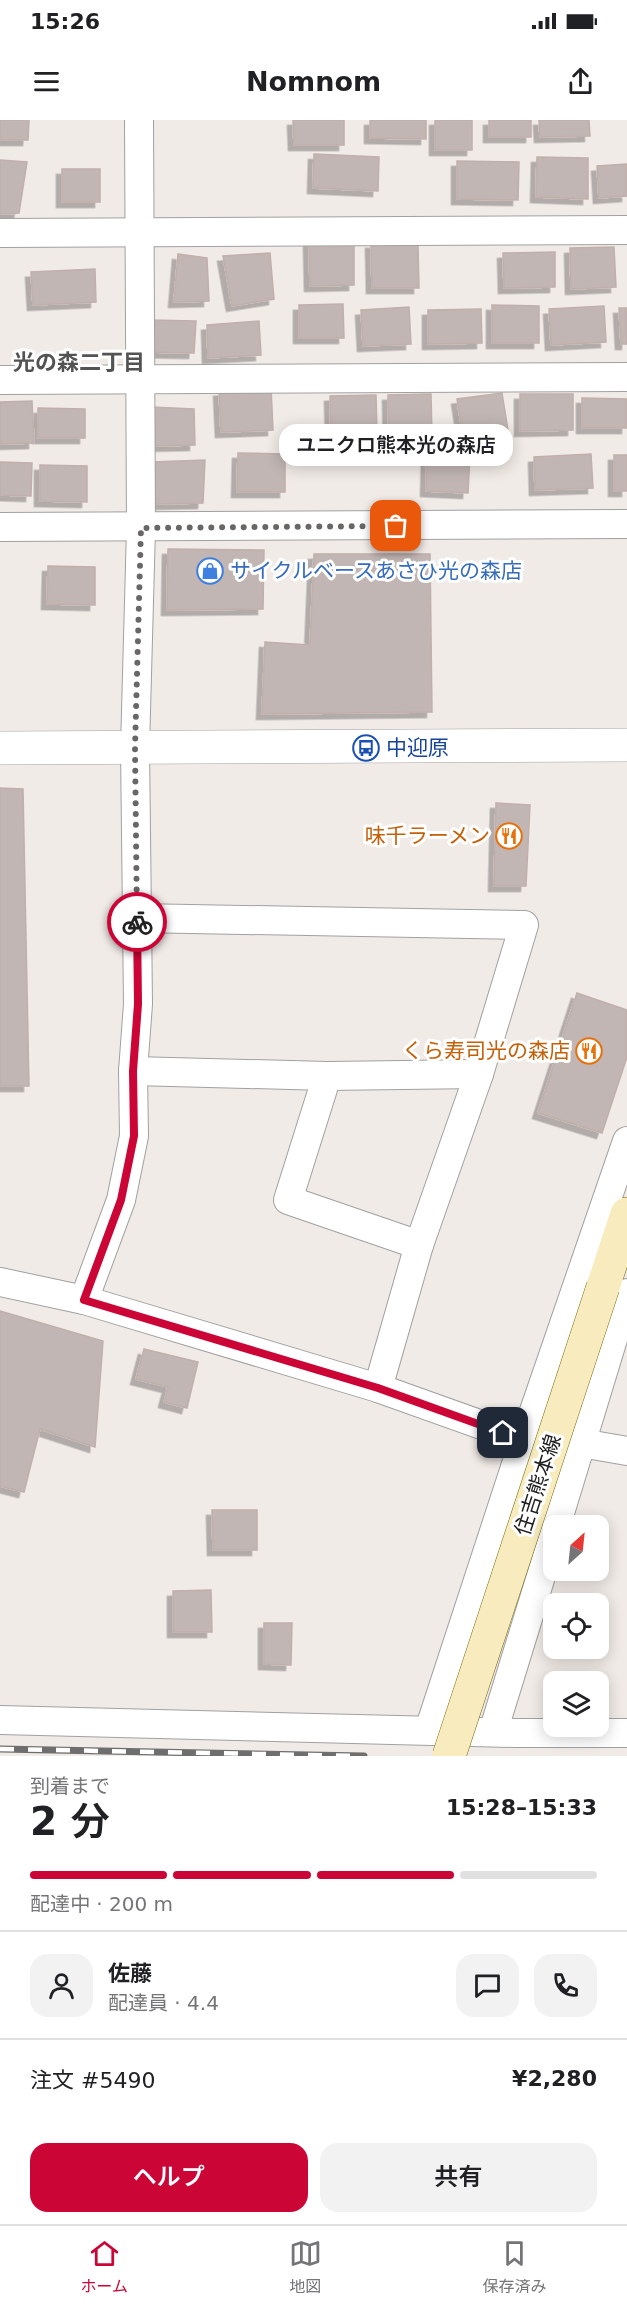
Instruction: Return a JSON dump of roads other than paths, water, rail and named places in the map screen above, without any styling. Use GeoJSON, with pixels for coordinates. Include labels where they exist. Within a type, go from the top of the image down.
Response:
{"type":"FeatureCollection","features":[{"type":"Feature","properties":{"kind":"main road","name":"住吉熊本線"},"geometry":{"type":"LineString","coordinates":[[449,1756],[615,1290],[627,1214]]}},
{"type":"Feature","properties":{"kind":"street"},"geometry":{"type":"LineString","coordinates":[[84,1300],[121,1200],[134,1136],[133,1071],[138,1004],[135,748],[141,528],[139,120]]}},
{"type":"Feature","properties":{"kind":"street"},"geometry":{"type":"LineString","coordinates":[[0,233],[627,230]]}},
{"type":"Feature","properties":{"kind":"street"},"geometry":{"type":"LineString","coordinates":[[0,380],[627,377]]}},
{"type":"Feature","properties":{"kind":"street"},"geometry":{"type":"LineString","coordinates":[[0,527],[627,524]]}},
{"type":"Feature","properties":{"kind":"street"},"geometry":{"type":"LineString","coordinates":[[0,748],[627,745]]}},
{"type":"Feature","properties":{"kind":"street"},"geometry":{"type":"LineString","coordinates":[[137,918],[524,925],[480,1074],[419,1245],[378,1388]]}},
{"type":"Feature","properties":{"kind":"street"},"geometry":{"type":"LineString","coordinates":[[133,1071],[327,1076],[480,1074]]}},
{"type":"Feature","properties":{"kind":"street"},"geometry":{"type":"LineString","coordinates":[[327,1076],[288,1200],[419,1245]]}},
{"type":"Feature","properties":{"kind":"street"},"geometry":{"type":"LineString","coordinates":[[429,1730],[524,1440],[627,1141]]}},
{"type":"Feature","properties":{"kind":"street"},"geometry":{"type":"LineString","coordinates":[[0,1282],[84,1300],[378,1388],[524,1440],[581,1443],[627,1451]]}},
{"type":"Feature","properties":{"kind":"street"},"geometry":{"type":"LineString","coordinates":[[559,1515],[581,1443],[615,1290]]}},
{"type":"Feature","properties":{"kind":"street"},"geometry":{"type":"LineString","coordinates":[[493,1732],[543,1570]]}},
{"type":"Feature","properties":{"kind":"street"},"geometry":{"type":"LineString","coordinates":[[0,1720],[493,1732],[581,1745],[627,1733]]}},
{"type":"Feature","properties":{"kind":"railway"},"geometry":{"type":"LineString","coordinates":[[0,1749],[364,1756]]}},
{"type":"Feature","properties":{"kind":"place","name":"ユニクロ熊本光の森店"},"geometry":{"type":"Point","coordinates":[396,526]}},
{"type":"Feature","properties":{"kind":"place","name":"サイクルベースあさひ光の森店"},"geometry":{"type":"Point","coordinates":[210,571]}},
{"type":"Feature","properties":{"kind":"place","name":"中迎原"},"geometry":{"type":"Point","coordinates":[366,748]}},
{"type":"Feature","properties":{"kind":"place","name":"味千ラーメン"},"geometry":{"type":"Point","coordinates":[509,836]}},
{"type":"Feature","properties":{"kind":"place","name":"くら寿司光の森店"},"geometry":{"type":"Point","coordinates":[589,1051]}},
{"type":"Feature","properties":{"kind":"district","name":"光の森二丁目"},"geometry":{"type":"Point","coordinates":[79,362]}}]}
